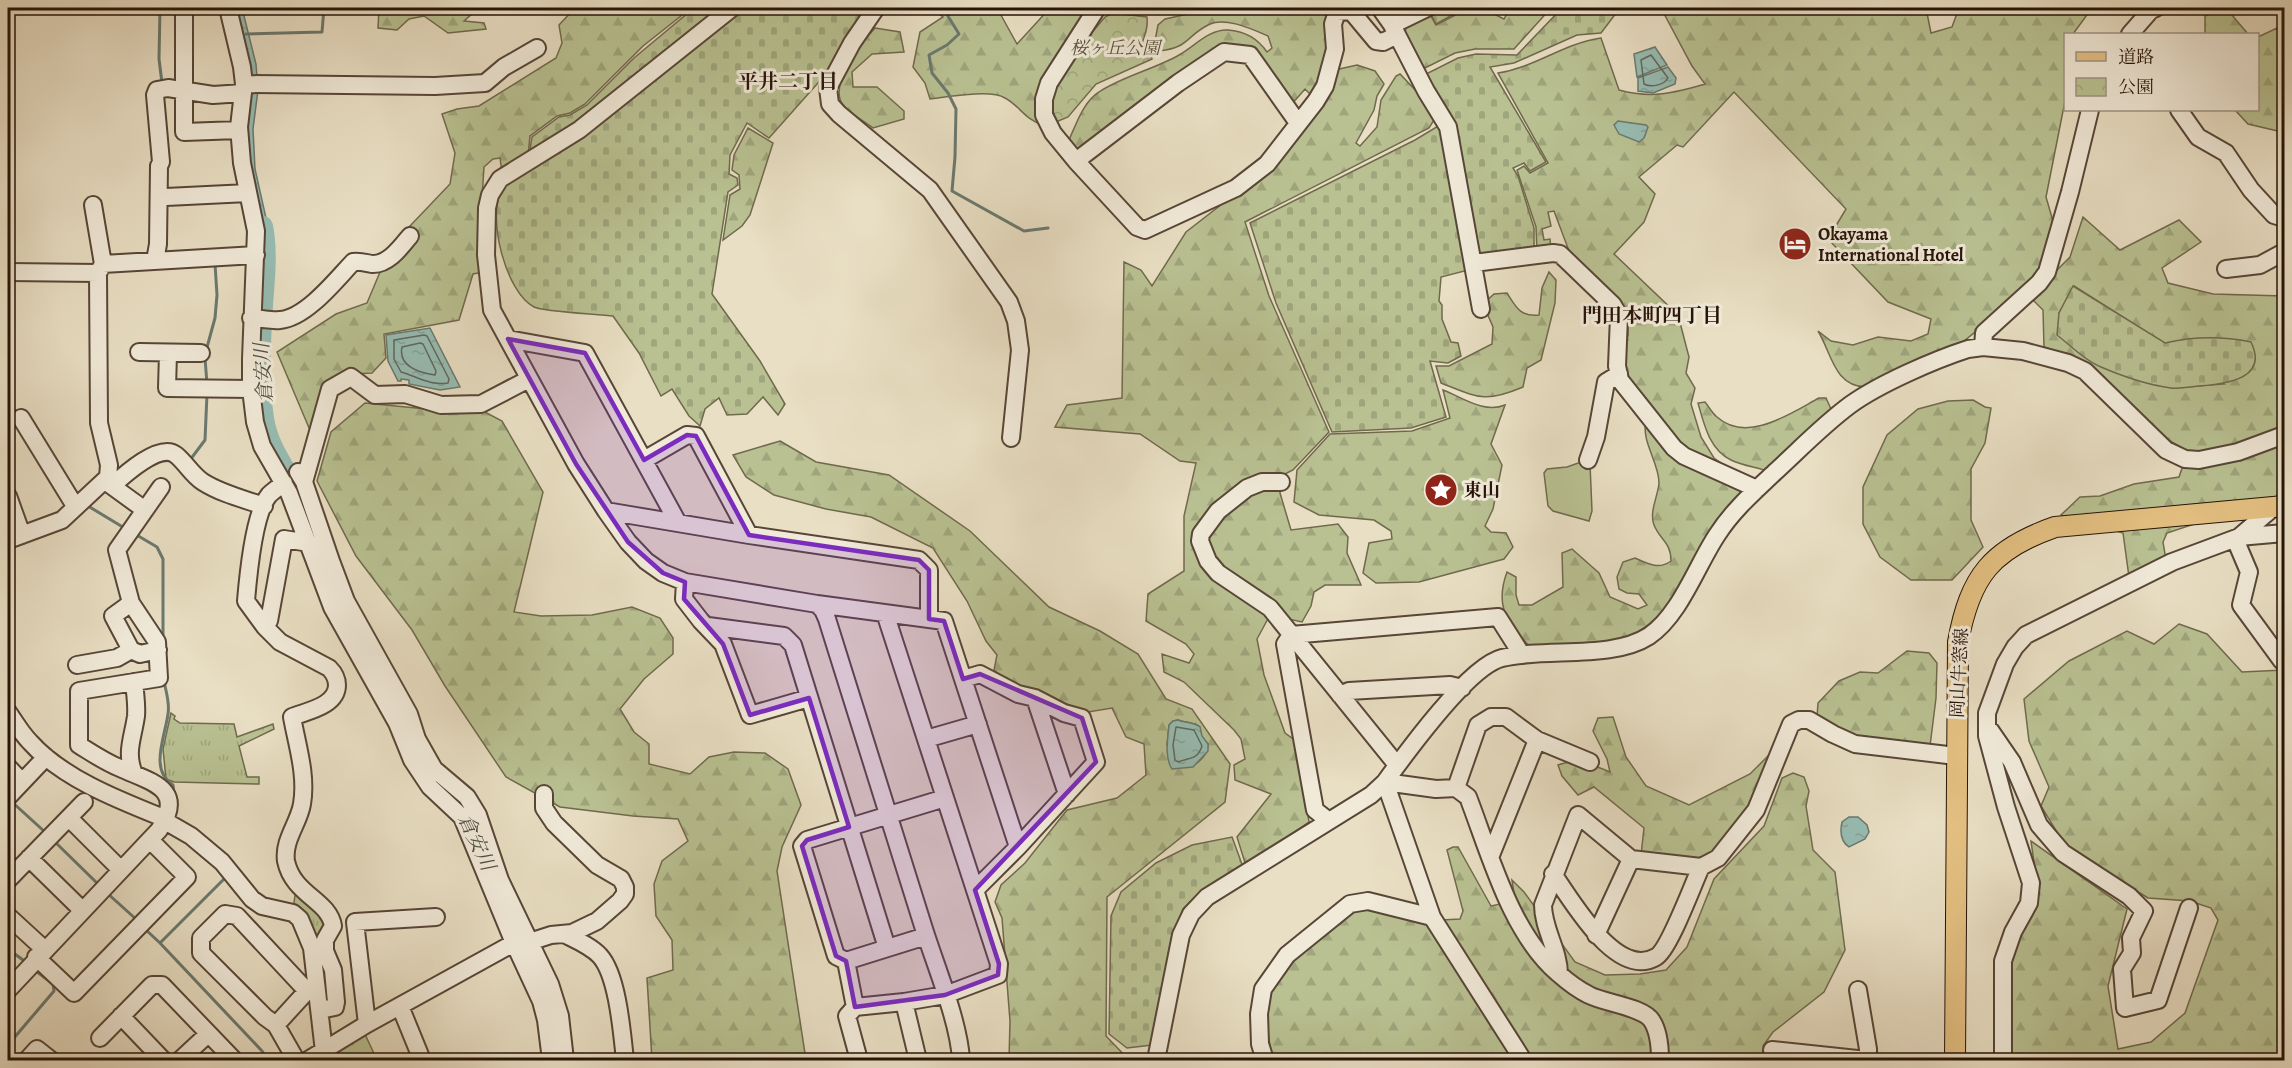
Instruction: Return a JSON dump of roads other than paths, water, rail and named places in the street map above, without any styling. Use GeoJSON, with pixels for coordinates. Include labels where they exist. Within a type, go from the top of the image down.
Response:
{"type":"FeatureCollection","features":[{"type":"Feature","properties":{"kind":"main road","name":"岡山牛窓線"},"geometry":{"type":"LineString","coordinates":[[1955,1060],[1958,642],[1963,613],[1972,588],[2007,548],[2029,536],[2055,527],[2279,506]]}},
{"type":"Feature","properties":{"kind":"street"},"geometry":{"type":"LineString","coordinates":[[184,8],[184,132],[239,130]]}},
{"type":"Feature","properties":{"kind":"street"},"geometry":{"type":"LineString","coordinates":[[228,8],[248,86],[239,130],[242,163],[256,231],[258,318],[251,389],[257,434],[261,446],[296,485],[320,557],[345,601],[403,718],[434,769],[467,797],[478,815],[541,1001],[546,1020],[550,1060]]}},
{"type":"Feature","properties":{"kind":"street"},"geometry":{"type":"LineString","coordinates":[[732,8],[579,130],[500,179],[490,195],[487,208],[486,255],[492,310],[576,464],[606,511],[628,542],[646,561],[663,573],[685,582],[817,604],[944,621],[1018,847]]}},
{"type":"Feature","properties":{"kind":"street"},"geometry":{"type":"LineString","coordinates":[[876,8],[852,43],[828,88],[830,104],[838,114],[930,190],[1009,302],[1016,321],[1020,350],[1011,438]]}},
{"type":"Feature","properties":{"kind":"street"},"geometry":{"type":"LineString","coordinates":[[1097,8],[1049,83],[1044,99],[1044,115],[1048,125],[1076,161],[1137,227],[1144,230],[1236,188],[1267,164],[1325,86],[1335,49],[1333,24],[1337,12],[1351,11],[1377,40],[1383,42],[1394,30],[1427,8]]}},
{"type":"Feature","properties":{"kind":"street"},"geometry":{"type":"LineString","coordinates":[[1380,8],[1448,127],[1481,309]]}},
{"type":"Feature","properties":{"kind":"street"},"geometry":{"type":"LineString","coordinates":[[2131,33],[2151,10],[2156,8]]}},
{"type":"Feature","properties":{"kind":"street"},"geometry":{"type":"LineString","coordinates":[[157,261],[159,166],[161,162],[155,95],[157,90],[213,95],[248,86],[435,86],[485,83],[504,67],[537,48]]}},
{"type":"Feature","properties":{"kind":"street"},"geometry":{"type":"LineString","coordinates":[[1076,161],[1178,83],[1224,52],[1250,56],[1298,123]]}},
{"type":"Feature","properties":{"kind":"street"},"geometry":{"type":"LineString","coordinates":[[1983,347],[1984,333],[2039,283],[2047,272],[2090,111]]}},
{"type":"Feature","properties":{"kind":"street"},"geometry":{"type":"LineString","coordinates":[[2180,111],[2198,137],[2226,153],[2251,190],[2274,215],[2284,218]]}},
{"type":"Feature","properties":{"kind":"street"},"geometry":{"type":"LineString","coordinates":[[166,197],[248,193]]}},
{"type":"Feature","properties":{"kind":"street"},"geometry":{"type":"LineString","coordinates":[[93,205],[100,268],[99,423],[109,465],[109,484]]}},
{"type":"Feature","properties":{"kind":"street"},"geometry":{"type":"LineString","coordinates":[[258,318],[280,320],[291,317],[308,307],[353,262],[375,264],[381,262],[396,252],[410,236]]}},
{"type":"Feature","properties":{"kind":"street"},"geometry":{"type":"LineString","coordinates":[[2226,269],[2260,265],[2284,252]]}},
{"type":"Feature","properties":{"kind":"street"},"geometry":{"type":"LineString","coordinates":[[1474,263],[1560,254],[1614,305],[1619,316],[1617,366],[1620,380],[1674,448],[1684,456],[1757,489]]}},
{"type":"Feature","properties":{"kind":"street"},"geometry":{"type":"LineString","coordinates":[[8,272],[100,268],[157,261],[256,255]]}},
{"type":"Feature","properties":{"kind":"street"},"geometry":{"type":"LineString","coordinates":[[508,339],[585,353],[678,523]]}},
{"type":"Feature","properties":{"kind":"street"},"geometry":{"type":"LineString","coordinates":[[1156,1060],[1178,946],[1191,914],[1207,897],[1371,795],[1385,782],[1462,688],[1478,672],[1500,658],[1613,648],[1633,645],[1647,637],[1664,622],[1676,605],[1732,513],[1826,424],[1851,404],[1875,390],[1955,353],[1983,347],[2023,351],[2068,363],[2085,371],[2166,450],[2185,459],[2199,460],[2238,452],[2284,435]]}},
{"type":"Feature","properties":{"kind":"street"},"geometry":{"type":"LineString","coordinates":[[139,352],[201,353]]}},
{"type":"Feature","properties":{"kind":"street"},"geometry":{"type":"LineString","coordinates":[[168,353],[167,388],[251,389]]}},
{"type":"Feature","properties":{"kind":"street"},"geometry":{"type":"LineString","coordinates":[[1588,460],[1596,437],[1606,381],[1619,374]]}},
{"type":"Feature","properties":{"kind":"street"},"geometry":{"type":"LineString","coordinates":[[320,557],[296,485],[330,389],[351,377],[375,395],[405,394],[441,405],[481,404],[529,379]]}},
{"type":"Feature","properties":{"kind":"street"},"geometry":{"type":"LineString","coordinates":[[21,418],[75,506]]}},
{"type":"Feature","properties":{"kind":"street"},"geometry":{"type":"LineString","coordinates":[[644,460],[687,435],[696,436],[749,535]]}},
{"type":"Feature","properties":{"kind":"street"},"geometry":{"type":"LineString","coordinates":[[8,496],[15,538],[62,520],[75,506],[138,463],[168,452],[175,454],[200,481],[264,506]]}},
{"type":"Feature","properties":{"kind":"street"},"geometry":{"type":"LineString","coordinates":[[1281,482],[1262,482],[1247,488],[1207,523],[1201,534],[1200,542],[1208,561],[1218,573],[1270,608],[1397,765]]}},
{"type":"Feature","properties":{"kind":"street"},"geometry":{"type":"LineString","coordinates":[[109,484],[145,510]]}},
{"type":"Feature","properties":{"kind":"street"},"geometry":{"type":"LineString","coordinates":[[296,485],[268,496],[252,546],[246,601],[265,627],[280,642],[328,668],[333,672],[337,683],[336,694],[331,700],[292,717],[304,788],[302,806],[287,846],[286,859],[298,887],[332,918],[333,926],[325,940],[325,951],[333,970],[336,1002],[335,1007],[320,1010]]}},
{"type":"Feature","properties":{"kind":"street"},"geometry":{"type":"LineString","coordinates":[[8,990],[40,953],[150,840],[166,820],[170,808],[168,799],[156,782],[117,768],[79,745],[79,691],[159,678],[157,642],[130,603],[117,550],[161,487]]}},
{"type":"Feature","properties":{"kind":"street"},"geometry":{"type":"LineString","coordinates":[[2237,538],[2279,506]]}},
{"type":"Feature","properties":{"kind":"street"},"geometry":{"type":"LineString","coordinates":[[606,511],[919,560],[929,570],[929,619]]}},
{"type":"Feature","properties":{"kind":"street"},"geometry":{"type":"LineString","coordinates":[[2003,1060],[2003,961],[2013,932],[2029,903],[2031,883],[2006,807],[1987,736],[1987,713],[2005,664],[2026,634],[2172,562],[2237,538],[2284,532]]}},
{"type":"Feature","properties":{"kind":"street"},"geometry":{"type":"LineString","coordinates":[[2237,538],[2249,572],[2241,605],[2282,661]]}},
{"type":"Feature","properties":{"kind":"street"},"geometry":{"type":"LineString","coordinates":[[269,621],[284,539],[320,557]]}},
{"type":"Feature","properties":{"kind":"street"},"geometry":{"type":"LineString","coordinates":[[685,582],[684,599],[723,644],[750,715],[809,698]]}},
{"type":"Feature","properties":{"kind":"street"},"geometry":{"type":"LineString","coordinates":[[130,603],[112,616],[131,650],[140,654],[158,650]]}},
{"type":"Feature","properties":{"kind":"street"},"geometry":{"type":"LineString","coordinates":[[817,604],[827,619],[945,995],[960,1047],[961,1060]]}},
{"type":"Feature","properties":{"kind":"street"},"geometry":{"type":"LineString","coordinates":[[859,1060],[847,1016],[855,1008],[945,995],[998,975],[999,964],[885,613]]}},
{"type":"Feature","properties":{"kind":"street"},"geometry":{"type":"LineString","coordinates":[[1291,635],[1498,617],[1522,655]]}},
{"type":"Feature","properties":{"kind":"street"},"geometry":{"type":"LineString","coordinates":[[708,626],[784,636],[793,645],[887,948]]}},
{"type":"Feature","properties":{"kind":"street"},"geometry":{"type":"LineString","coordinates":[[1291,635],[1285,644],[1315,810],[1329,821]]}},
{"type":"Feature","properties":{"kind":"street"},"geometry":{"type":"LineString","coordinates":[[77,665],[117,658],[131,650]]}},
{"type":"Feature","properties":{"kind":"street"},"geometry":{"type":"LineString","coordinates":[[963,679],[980,674],[1018,694],[1035,698],[1064,713],[1082,718],[1096,762],[975,890]]}},
{"type":"Feature","properties":{"kind":"street"},"geometry":{"type":"LineString","coordinates":[[134,682],[136,717],[129,745],[134,774]]}},
{"type":"Feature","properties":{"kind":"street"},"geometry":{"type":"LineString","coordinates":[[1340,695],[1349,691],[1450,685],[1462,688]]}},
{"type":"Feature","properties":{"kind":"street"},"geometry":{"type":"LineString","coordinates":[[1035,698],[1067,794]]}},
{"type":"Feature","properties":{"kind":"street"},"geometry":{"type":"LineString","coordinates":[[8,712],[30,742],[46,757],[106,794],[166,820],[191,836],[222,862],[252,899],[262,906],[293,913],[300,919],[310,939],[311,986],[320,1010],[325,1055]]}},
{"type":"Feature","properties":{"kind":"street"},"geometry":{"type":"LineString","coordinates":[[1456,788],[1479,725],[1491,717],[1506,717],[1537,740],[1590,762]]}},
{"type":"Feature","properties":{"kind":"street"},"geometry":{"type":"LineString","coordinates":[[1559,974],[1559,963],[1543,917],[1543,905],[1553,874],[1578,815],[1631,859],[1701,867],[1718,858],[1756,810],[1791,724],[1799,720],[1809,720],[1855,744],[1956,756]]}},
{"type":"Feature","properties":{"kind":"street"},"geometry":{"type":"LineString","coordinates":[[926,739],[978,724]]}},
{"type":"Feature","properties":{"kind":"street"},"geometry":{"type":"LineString","coordinates":[[1987,724],[2012,762],[2039,825],[2063,853],[2129,896],[2144,911],[2131,938],[2132,952],[2122,969],[2125,1008],[2158,1000],[2189,908]]}},
{"type":"Feature","properties":{"kind":"street"},"geometry":{"type":"LineString","coordinates":[[1491,855],[1537,740]]}},
{"type":"Feature","properties":{"kind":"street"},"geometry":{"type":"LineString","coordinates":[[8,797],[46,757]]}},
{"type":"Feature","properties":{"kind":"street"},"geometry":{"type":"LineString","coordinates":[[8,767],[22,782]]}},
{"type":"Feature","properties":{"kind":"street"},"geometry":{"type":"LineString","coordinates":[[1385,782],[1436,789],[1456,788],[1468,797],[1509,901],[1533,945],[1559,974],[1590,996],[1643,1013],[1652,1019],[1660,1045],[1660,1060]]}},
{"type":"Feature","properties":{"kind":"street"},"geometry":{"type":"LineString","coordinates":[[1385,782],[1432,917],[1523,1060]]}},
{"type":"Feature","properties":{"kind":"street"},"geometry":{"type":"LineString","coordinates":[[311,986],[237,916],[225,914],[201,938],[201,953],[265,1017],[276,1025],[300,1060],[325,1055],[367,1024],[520,944],[551,935],[572,933],[597,921],[620,901],[625,894],[625,887],[621,879],[597,865],[554,823],[544,808],[544,794]]}},
{"type":"Feature","properties":{"kind":"street"},"geometry":{"type":"LineString","coordinates":[[926,936],[846,961],[836,956],[802,846],[807,840],[945,798]]}},
{"type":"Feature","properties":{"kind":"street"},"geometry":{"type":"LineString","coordinates":[[8,880],[84,802]]}},
{"type":"Feature","properties":{"kind":"street"},"geometry":{"type":"LineString","coordinates":[[69,818],[121,870]]}},
{"type":"Feature","properties":{"kind":"street"},"geometry":{"type":"LineString","coordinates":[[8,916],[74,993],[187,877],[150,840]]}},
{"type":"Feature","properties":{"kind":"street"},"geometry":{"type":"LineString","coordinates":[[28,858],[82,910]]}},
{"type":"Feature","properties":{"kind":"street"},"geometry":{"type":"LineString","coordinates":[[1596,935],[1631,859]]}},
{"type":"Feature","properties":{"kind":"street"},"geometry":{"type":"LineString","coordinates":[[1553,874],[1596,935],[1623,958],[1644,960],[1657,957],[1668,941],[1701,867]]}},
{"type":"Feature","properties":{"kind":"street"},"geometry":{"type":"LineString","coordinates":[[1265,1060],[1260,1044],[1259,1014],[1263,989],[1287,954],[1350,904],[1368,901],[1432,917]]}},
{"type":"Feature","properties":{"kind":"street"},"geometry":{"type":"LineString","coordinates":[[367,1024],[355,922],[436,916]]}},
{"type":"Feature","properties":{"kind":"street"},"geometry":{"type":"LineString","coordinates":[[564,934],[594,951],[607,967],[620,1011],[625,1060]]}},
{"type":"Feature","properties":{"kind":"street"},"geometry":{"type":"LineString","coordinates":[[520,944],[550,984],[560,1016],[565,1060]]}},
{"type":"Feature","properties":{"kind":"street"},"geometry":{"type":"LineString","coordinates":[[846,961],[855,1008]]}},
{"type":"Feature","properties":{"kind":"street"},"geometry":{"type":"LineString","coordinates":[[100,1038],[152,985],[162,985],[234,1060]]}},
{"type":"Feature","properties":{"kind":"street"},"geometry":{"type":"LineString","coordinates":[[276,1025],[311,986]]}},
{"type":"Feature","properties":{"kind":"street"},"geometry":{"type":"LineString","coordinates":[[1772,1050],[1867,1060],[1868,1049],[1858,990]]}},
{"type":"Feature","properties":{"kind":"street"},"geometry":{"type":"LineString","coordinates":[[904,1002],[918,1060]]}},
{"type":"Feature","properties":{"kind":"street"},"geometry":{"type":"LineString","coordinates":[[400,1006],[422,1060]]}},
{"type":"Feature","properties":{"kind":"street"},"geometry":{"type":"LineString","coordinates":[[121,1016],[163,1060]]}},
{"type":"Feature","properties":{"kind":"street"},"geometry":{"type":"LineString","coordinates":[[180,1060],[208,1034]]}},
{"type":"Feature","properties":{"kind":"street"},"geometry":{"type":"LineString","coordinates":[[27,1060],[37,1049],[51,1060]]}},
{"type":"Feature","properties":{"kind":"water"},"geometry":{"type":"Polygon","coordinates":[[[233,8],[242,8],[256,64],[258,90],[253,129],[255,169],[266,218],[269,252],[259,252],[233,8]]]}},
{"type":"Feature","properties":{"kind":"water"},"geometry":{"type":"Polygon","coordinates":[[[1655,47],[1667,65],[1637,77],[1634,54],[1655,47]]]}},
{"type":"Feature","properties":{"kind":"water"},"geometry":{"type":"Polygon","coordinates":[[[1668,67],[1676,78],[1675,84],[1653,93],[1638,91],[1638,78],[1668,67]]]}},
{"type":"Feature","properties":{"kind":"water"},"geometry":{"type":"Polygon","coordinates":[[[1618,121],[1646,125],[1648,127],[1644,138],[1639,142],[1619,134],[1614,125],[1618,121]]]}},
{"type":"Feature","properties":{"kind":"water"},"geometry":{"type":"Polygon","coordinates":[[[430,328],[460,387],[440,390],[409,384],[409,380],[398,381],[388,361],[386,335],[430,328]]]}},
{"type":"Feature","properties":{"kind":"water"},"geometry":{"type":"Polygon","coordinates":[[[1178,720],[1200,727],[1202,736],[1208,744],[1208,751],[1193,767],[1172,769],[1167,753],[1167,741],[1169,725],[1178,720]]]}},
{"type":"Feature","properties":{"kind":"water"},"geometry":{"type":"Polygon","coordinates":[[[1849,817],[1858,817],[1867,825],[1869,832],[1865,839],[1849,847],[1842,839],[1841,832],[1842,822],[1849,817]]]}},
{"type":"Feature","properties":{"kind":"waterway"},"geometry":{"type":"LineString","coordinates":[[160,8],[159,59],[162,83]]}},
{"type":"Feature","properties":{"kind":"waterway"},"geometry":{"type":"LineString","coordinates":[[246,34],[322,32],[324,8]]}},
{"type":"Feature","properties":{"kind":"waterway"},"geometry":{"type":"LineString","coordinates":[[943,8],[959,34],[947,45],[929,55],[932,73],[948,93],[956,109],[952,191],[1024,231],[1048,228]]}},
{"type":"Feature","properties":{"kind":"waterway","name":"倉安川"},"geometry":{"type":"LineString","coordinates":[[263,226],[266,265],[261,332],[264,418],[271,443],[307,512]]}},
{"type":"Feature","properties":{"kind":"waterway"},"geometry":{"type":"LineString","coordinates":[[206,351],[215,318],[217,295],[215,264]]}},
{"type":"Feature","properties":{"kind":"waterway"},"geometry":{"type":"LineString","coordinates":[[205,358],[207,384]]}},
{"type":"Feature","properties":{"kind":"waterway"},"geometry":{"type":"LineString","coordinates":[[190,460],[205,440],[207,394]]}},
{"type":"Feature","properties":{"kind":"waterway"},"geometry":{"type":"LineString","coordinates":[[88,506],[126,529]]}},
{"type":"Feature","properties":{"kind":"waterway"},"geometry":{"type":"LineString","coordinates":[[135,534],[157,547],[163,559],[163,638]]}},
{"type":"Feature","properties":{"kind":"waterway"},"geometry":{"type":"LineString","coordinates":[[164,681],[168,710],[160,762],[166,779],[173,785],[174,794]]}},
{"type":"Feature","properties":{"kind":"waterway"},"geometry":{"type":"LineString","coordinates":[[12,802],[45,832]]}},
{"type":"Feature","properties":{"kind":"waterway"},"geometry":{"type":"LineString","coordinates":[[54,841],[98,884]]}},
{"type":"Feature","properties":{"kind":"waterway"},"geometry":{"type":"LineString","coordinates":[[227,876],[160,943],[268,1060]]}},
{"type":"Feature","properties":{"kind":"waterway"},"geometry":{"type":"LineString","coordinates":[[107,893],[137,920]]}},
{"type":"Feature","properties":{"kind":"waterway"},"geometry":{"type":"LineString","coordinates":[[145,929],[160,943]]}},
{"type":"Feature","properties":{"kind":"waterway"},"geometry":{"type":"LineString","coordinates":[[8,949],[23,960]]}},
{"type":"Feature","properties":{"kind":"waterway"},"geometry":{"type":"LineString","coordinates":[[8,1045],[54,991],[53,984],[36,971]]}},
{"type":"Feature","properties":{"kind":"place","name":"Okayama International Hotel"},"geometry":{"type":"Point","coordinates":[1795,244]}},
{"type":"Feature","properties":{"kind":"place","name":"東山"},"geometry":{"type":"Point","coordinates":[1441,490]}},
{"type":"Feature","properties":{"kind":"district","name":"平井二丁目"},"geometry":{"type":"Point","coordinates":[788,81]}},
{"type":"Feature","properties":{"kind":"district","name":"門田本町四丁目"},"geometry":{"type":"Point","coordinates":[1652,315]}},
{"type":"Feature","properties":{"kind":"park label","name":"桜ヶ丘公園"},"geometry":{"type":"Point","coordinates":[1115,48]}}]}
